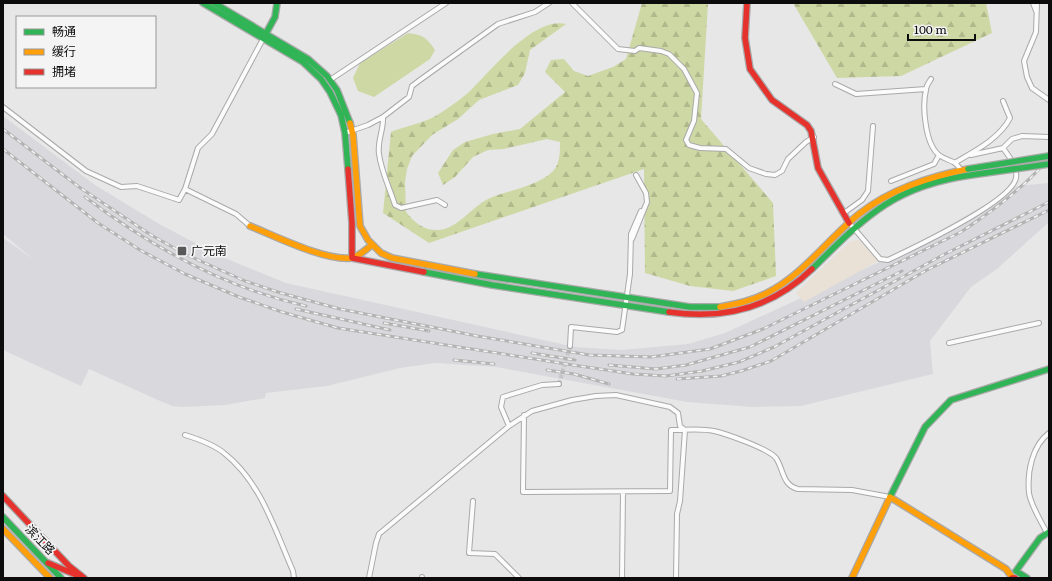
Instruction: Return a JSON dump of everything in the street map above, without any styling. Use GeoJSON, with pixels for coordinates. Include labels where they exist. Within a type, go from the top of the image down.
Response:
{"type":"FeatureCollection","features":[{"type":"Feature","properties":{"kind":"main road"},"geometry":{"type":"LineString","coordinates":[[202,3],[308,59],[330,80],[345,106],[352,131],[360,226],[372,245],[392,258],[493,278],[700,308],[729,306],[748,301],[771,291],[790,279],[860,213],[896,190],[934,175],[1049,156]]}},
{"type":"Feature","properties":{"kind":"main road"},"geometry":{"type":"LineString","coordinates":[[214,3],[303,62],[321,79],[338,107],[345,133],[352,223],[352,258]]}},
{"type":"Feature","properties":{"kind":"main road"},"geometry":{"type":"LineString","coordinates":[[265,36],[275,17],[277,3]]}},
{"type":"Feature","properties":{"kind":"main road"},"geometry":{"type":"LineString","coordinates":[[747,3],[745,38],[750,69],[772,100],[788,113],[807,125],[814,137],[818,168],[849,223]]}},
{"type":"Feature","properties":{"kind":"main road"},"geometry":{"type":"LineString","coordinates":[[250,226],[304,247],[340,258],[352,258],[492,285],[699,316],[730,314],[770,301],[794,286],[853,228],[886,202],[937,181],[1049,164]]}},
{"type":"Feature","properties":{"kind":"main road"},"geometry":{"type":"LineString","coordinates":[[352,258],[372,245]]}},
{"type":"Feature","properties":{"kind":"main road"},"geometry":{"type":"LineString","coordinates":[[852,578],[924,427],[951,400],[1049,369]]}},
{"type":"Feature","properties":{"kind":"main road"},"geometry":{"type":"LineString","coordinates":[[3,496],[64,561],[84,578]]}},
{"type":"Feature","properties":{"kind":"main road"},"geometry":{"type":"LineString","coordinates":[[890,497],[1006,569],[1013,578]]}},
{"type":"Feature","properties":{"kind":"main road","name":"滨江路"},"geometry":{"type":"LineString","coordinates":[[3,517],[61,578]]}},
{"type":"Feature","properties":{"kind":"main road","name":"滨江路"},"geometry":{"type":"LineString","coordinates":[[3,529],[50,578]]}},
{"type":"Feature","properties":{"kind":"main road"},"geometry":{"type":"LineString","coordinates":[[1016,571],[1040,538],[1048,532]]}},
{"type":"Feature","properties":{"kind":"main road"},"geometry":{"type":"LineString","coordinates":[[45,562],[84,578]]}},
{"type":"Feature","properties":{"kind":"main road"},"geometry":{"type":"LineString","coordinates":[[1006,569],[1016,571],[1027,578]]}},
{"type":"Feature","properties":{"kind":"street"},"geometry":{"type":"LineString","coordinates":[[330,80],[446,3]]}},
{"type":"Feature","properties":{"kind":"street"},"geometry":{"type":"LineString","coordinates":[[345,133],[368,125],[383,117],[409,97],[412,86],[498,24],[535,12],[549,3]]}},
{"type":"Feature","properties":{"kind":"street"},"geometry":{"type":"LineString","coordinates":[[572,3],[618,49],[634,51],[639,48],[662,51],[669,54],[684,68],[697,93],[694,121],[686,140],[689,145],[700,148],[726,149],[749,168],[772,175],[782,171],[788,159],[806,142],[814,137]]}},
{"type":"Feature","properties":{"kind":"street"},"geometry":{"type":"LineString","coordinates":[[1033,3],[1037,11]]}},
{"type":"Feature","properties":{"kind":"street"},"geometry":{"type":"LineString","coordinates":[[1037,3],[1036,32],[1024,61],[1027,77],[1032,88],[1049,100]]}},
{"type":"Feature","properties":{"kind":"street"},"geometry":{"type":"LineString","coordinates":[[3,107],[86,171],[111,184],[121,187],[137,186],[179,200],[185,189],[198,148],[212,134],[265,36]]}},
{"type":"Feature","properties":{"kind":"street"},"geometry":{"type":"LineString","coordinates":[[931,79],[926,89],[924,111],[927,131],[932,147],[939,155],[956,162],[961,170]]}},
{"type":"Feature","properties":{"kind":"street"},"geometry":{"type":"LineString","coordinates":[[835,84],[856,94],[926,89]]}},
{"type":"Feature","properties":{"kind":"street"},"geometry":{"type":"LineString","coordinates":[[956,162],[969,155],[1005,126],[1010,118],[1003,101]]}},
{"type":"Feature","properties":{"kind":"street"},"geometry":{"type":"LineString","coordinates":[[383,117],[384,124],[379,141],[379,154],[395,205],[401,208],[437,200],[445,205]]}},
{"type":"Feature","properties":{"kind":"street"},"geometry":{"type":"LineString","coordinates":[[844,213],[862,200],[868,191],[874,126]]}},
{"type":"Feature","properties":{"kind":"street"},"geometry":{"type":"LineString","coordinates":[[969,155],[988,153],[1003,148],[1012,139],[1022,136],[1049,137]]}},
{"type":"Feature","properties":{"kind":"street"},"geometry":{"type":"LineString","coordinates":[[849,223],[880,259],[888,260],[939,236],[997,200],[1013,185],[1016,177],[1012,161],[1003,148]]}},
{"type":"Feature","properties":{"kind":"street"},"geometry":{"type":"LineString","coordinates":[[891,180],[934,164],[939,155]]}},
{"type":"Feature","properties":{"kind":"street"},"geometry":{"type":"LineString","coordinates":[[631,248],[636,227],[647,202],[646,193],[636,175]]}},
{"type":"Feature","properties":{"kind":"street"},"geometry":{"type":"LineString","coordinates":[[185,189],[236,214],[250,226]]}},
{"type":"Feature","properties":{"kind":"street"},"geometry":{"type":"LineString","coordinates":[[570,346],[571,327],[618,332],[622,330],[627,298],[631,230],[641,211]]}},
{"type":"Feature","properties":{"kind":"street"},"geometry":{"type":"LineString","coordinates":[[949,343],[1038,323]]}},
{"type":"Feature","properties":{"kind":"street"},"geometry":{"type":"LineString","coordinates":[[509,426],[501,407],[503,397],[542,385],[559,384]]}},
{"type":"Feature","properties":{"kind":"street"},"geometry":{"type":"LineString","coordinates":[[369,578],[379,534],[524,415],[572,400],[616,395],[670,407],[678,414],[680,426],[685,430]]}},
{"type":"Feature","properties":{"kind":"street"},"geometry":{"type":"LineString","coordinates":[[524,415],[523,492],[670,491],[671,430],[685,430],[714,431],[764,449],[776,458],[783,476],[790,487],[798,489],[852,490],[890,497]]}},
{"type":"Feature","properties":{"kind":"street"},"geometry":{"type":"LineString","coordinates":[[676,578],[677,514],[680,501],[685,430]]}},
{"type":"Feature","properties":{"kind":"street"},"geometry":{"type":"LineString","coordinates":[[1048,532],[1029,494],[1030,464],[1041,439],[1049,433]]}},
{"type":"Feature","properties":{"kind":"street"},"geometry":{"type":"LineString","coordinates":[[185,435],[223,452],[246,473],[262,500],[294,578]]}},
{"type":"Feature","properties":{"kind":"street"},"geometry":{"type":"LineString","coordinates":[[622,578],[623,492]]}},
{"type":"Feature","properties":{"kind":"street"},"geometry":{"type":"LineString","coordinates":[[473,501],[469,553],[495,554],[519,578]]}},
{"type":"Feature","properties":{"kind":"shaded area"},"geometry":{"type":"Polygon","coordinates":[[[3,116],[95,185],[161,225],[220,256],[286,283],[575,347],[621,350],[688,344],[725,333],[875,264],[927,238],[1017,186],[1049,183],[1049,222],[997,269],[971,287],[930,341],[933,374],[801,406],[752,407],[687,402],[496,367],[436,363],[400,368],[327,386],[266,393],[265,398],[225,405],[183,407],[172,406],[89,369],[81,386],[3,350],[3,238],[33,259],[3,234],[3,116]]]}},
{"type":"Feature","properties":{"kind":"shaded area"},"geometry":{"type":"Polygon","coordinates":[[[859,240],[878,261],[804,302],[796,293],[850,241],[859,240]]]}},
{"type":"Feature","properties":{"kind":"green space"},"geometry":{"type":"Polygon","coordinates":[[[642,3],[708,3],[701,119],[773,203],[776,276],[733,291],[690,286],[645,273],[644,169],[429,243],[383,213],[391,132],[430,119],[452,105],[469,92],[500,59],[527,36],[540,28],[554,24],[566,24],[530,50],[525,73],[518,85],[479,100],[458,119],[432,135],[412,156],[407,169],[405,182],[406,212],[416,223],[424,228],[434,230],[446,229],[458,222],[488,199],[531,185],[553,171],[559,158],[560,142],[547,139],[504,149],[488,150],[473,157],[455,177],[443,185],[438,173],[453,150],[465,142],[493,134],[520,129],[565,92],[545,72],[551,60],[564,59],[574,71],[588,76],[613,67],[626,59],[642,3]]]}},
{"type":"Feature","properties":{"kind":"green space"},"geometry":{"type":"Polygon","coordinates":[[[793,3],[986,3],[992,33],[901,76],[837,78],[793,3]]]}},
{"type":"Feature","properties":{"kind":"green space"},"geometry":{"type":"Polygon","coordinates":[[[408,33],[424,37],[429,42],[435,50],[430,59],[374,97],[358,91],[353,78],[360,63],[408,33]]]}},
{"type":"Feature","properties":{"kind":"tunnel"},"geometry":{"type":"LineString","coordinates":[[559,384],[570,346]]}},
{"type":"Feature","properties":{"kind":"railway"},"geometry":{"type":"LineString","coordinates":[[3,129],[79,187],[151,235],[187,255],[245,281],[281,293],[340,309],[477,336],[589,355],[651,357],[710,349],[763,329],[961,232],[985,216],[1019,189],[1049,158]]}},
{"type":"Feature","properties":{"kind":"railway"},"geometry":{"type":"LineString","coordinates":[[3,149],[98,223],[140,250],[185,274],[239,297],[282,312],[338,328],[633,374],[666,376],[702,371],[739,362],[774,347],[943,255],[1049,202]]}},
{"type":"Feature","properties":{"kind":"railway"},"geometry":{"type":"LineString","coordinates":[[85,197],[110,215],[162,248],[218,277],[276,298],[306,306]]}},
{"type":"Feature","properties":{"kind":"railway"},"geometry":{"type":"LineString","coordinates":[[677,379],[721,376],[771,361],[925,271],[1049,210]]}},
{"type":"Feature","properties":{"kind":"railway"},"geometry":{"type":"LineString","coordinates":[[609,365],[656,369],[686,365],[750,347],[902,271]]}},
{"type":"Feature","properties":{"kind":"railway"},"geometry":{"type":"LineString","coordinates":[[296,309],[390,330]]}},
{"type":"Feature","properties":{"kind":"railway"},"geometry":{"type":"LineString","coordinates":[[384,323],[429,331]]}},
{"type":"Feature","properties":{"kind":"railway"},"geometry":{"type":"LineString","coordinates":[[532,353],[575,360]]}},
{"type":"Feature","properties":{"kind":"railway"},"geometry":{"type":"LineString","coordinates":[[454,360],[494,364]]}},
{"type":"Feature","properties":{"kind":"railway"},"geometry":{"type":"LineString","coordinates":[[547,370],[574,374],[609,384]]}},
{"type":"Feature","properties":{"kind":"traffic: fast"},"geometry":{"type":"LineString","coordinates":[[203,3],[303,62],[321,79],[330,92],[341,115],[345,133],[348,169]]}},
{"type":"Feature","properties":{"kind":"traffic: fast"},"geometry":{"type":"LineString","coordinates":[[214,3],[308,59],[327,76],[337,90],[350,123]]}},
{"type":"Feature","properties":{"kind":"traffic: fast"},"geometry":{"type":"LineString","coordinates":[[264,37],[275,17],[277,3]]}},
{"type":"Feature","properties":{"kind":"traffic: fast"},"geometry":{"type":"LineString","coordinates":[[968,169],[1049,156]]}},
{"type":"Feature","properties":{"kind":"traffic: fast"},"geometry":{"type":"LineString","coordinates":[[971,175],[1049,164]]}},
{"type":"Feature","properties":{"kind":"traffic: fast"},"geometry":{"type":"LineString","coordinates":[[812,269],[865,219],[900,196],[921,187],[944,180],[971,175]]}},
{"type":"Feature","properties":{"kind":"traffic: fast"},"geometry":{"type":"LineString","coordinates":[[424,272],[492,285],[669,312]]}},
{"type":"Feature","properties":{"kind":"traffic: fast"},"geometry":{"type":"LineString","coordinates":[[475,274],[690,307],[720,307]]}},
{"type":"Feature","properties":{"kind":"traffic: fast"},"geometry":{"type":"LineString","coordinates":[[890,497],[925,427],[951,400],[1049,369]]}},
{"type":"Feature","properties":{"kind":"traffic: fast"},"geometry":{"type":"LineString","coordinates":[[3,517],[61,578]]}},
{"type":"Feature","properties":{"kind":"traffic: fast"},"geometry":{"type":"LineString","coordinates":[[1027,578],[1016,571],[1040,538],[1049,532]]}},
{"type":"Feature","properties":{"kind":"traffic: slow"},"geometry":{"type":"LineString","coordinates":[[350,123],[353,135],[360,226],[368,240],[381,253],[392,258],[475,274]]}},
{"type":"Feature","properties":{"kind":"traffic: slow"},"geometry":{"type":"LineString","coordinates":[[720,307],[756,298],[767,293],[792,277],[848,224],[871,205],[911,185],[968,169]]}},
{"type":"Feature","properties":{"kind":"traffic: slow"},"geometry":{"type":"LineString","coordinates":[[250,226],[314,252],[340,258],[351,258],[360,255],[372,245]]}},
{"type":"Feature","properties":{"kind":"traffic: slow"},"geometry":{"type":"LineString","coordinates":[[852,578],[890,497],[1006,569],[1012,577]]}},
{"type":"Feature","properties":{"kind":"traffic: slow"},"geometry":{"type":"LineString","coordinates":[[3,529],[50,578]]}},
{"type":"Feature","properties":{"kind":"traffic: jam"},"geometry":{"type":"LineString","coordinates":[[747,3],[745,38],[750,69],[772,100],[807,125],[811,131],[818,168],[849,223]]}},
{"type":"Feature","properties":{"kind":"traffic: jam"},"geometry":{"type":"LineString","coordinates":[[348,169],[352,223],[352,258],[424,272]]}},
{"type":"Feature","properties":{"kind":"traffic: jam"},"geometry":{"type":"LineString","coordinates":[[669,312],[708,314],[746,308],[763,302],[780,293],[797,282],[812,269]]}},
{"type":"Feature","properties":{"kind":"traffic: jam"},"geometry":{"type":"LineString","coordinates":[[3,496],[69,566],[84,578]]}},
{"type":"Feature","properties":{"kind":"traffic: jam"},"geometry":{"type":"LineString","coordinates":[[48,563],[79,576]]}},
{"type":"Feature","properties":{"kind":"place","name":"广元南"},"geometry":{"type":"Point","coordinates":[182,251]}}]}
